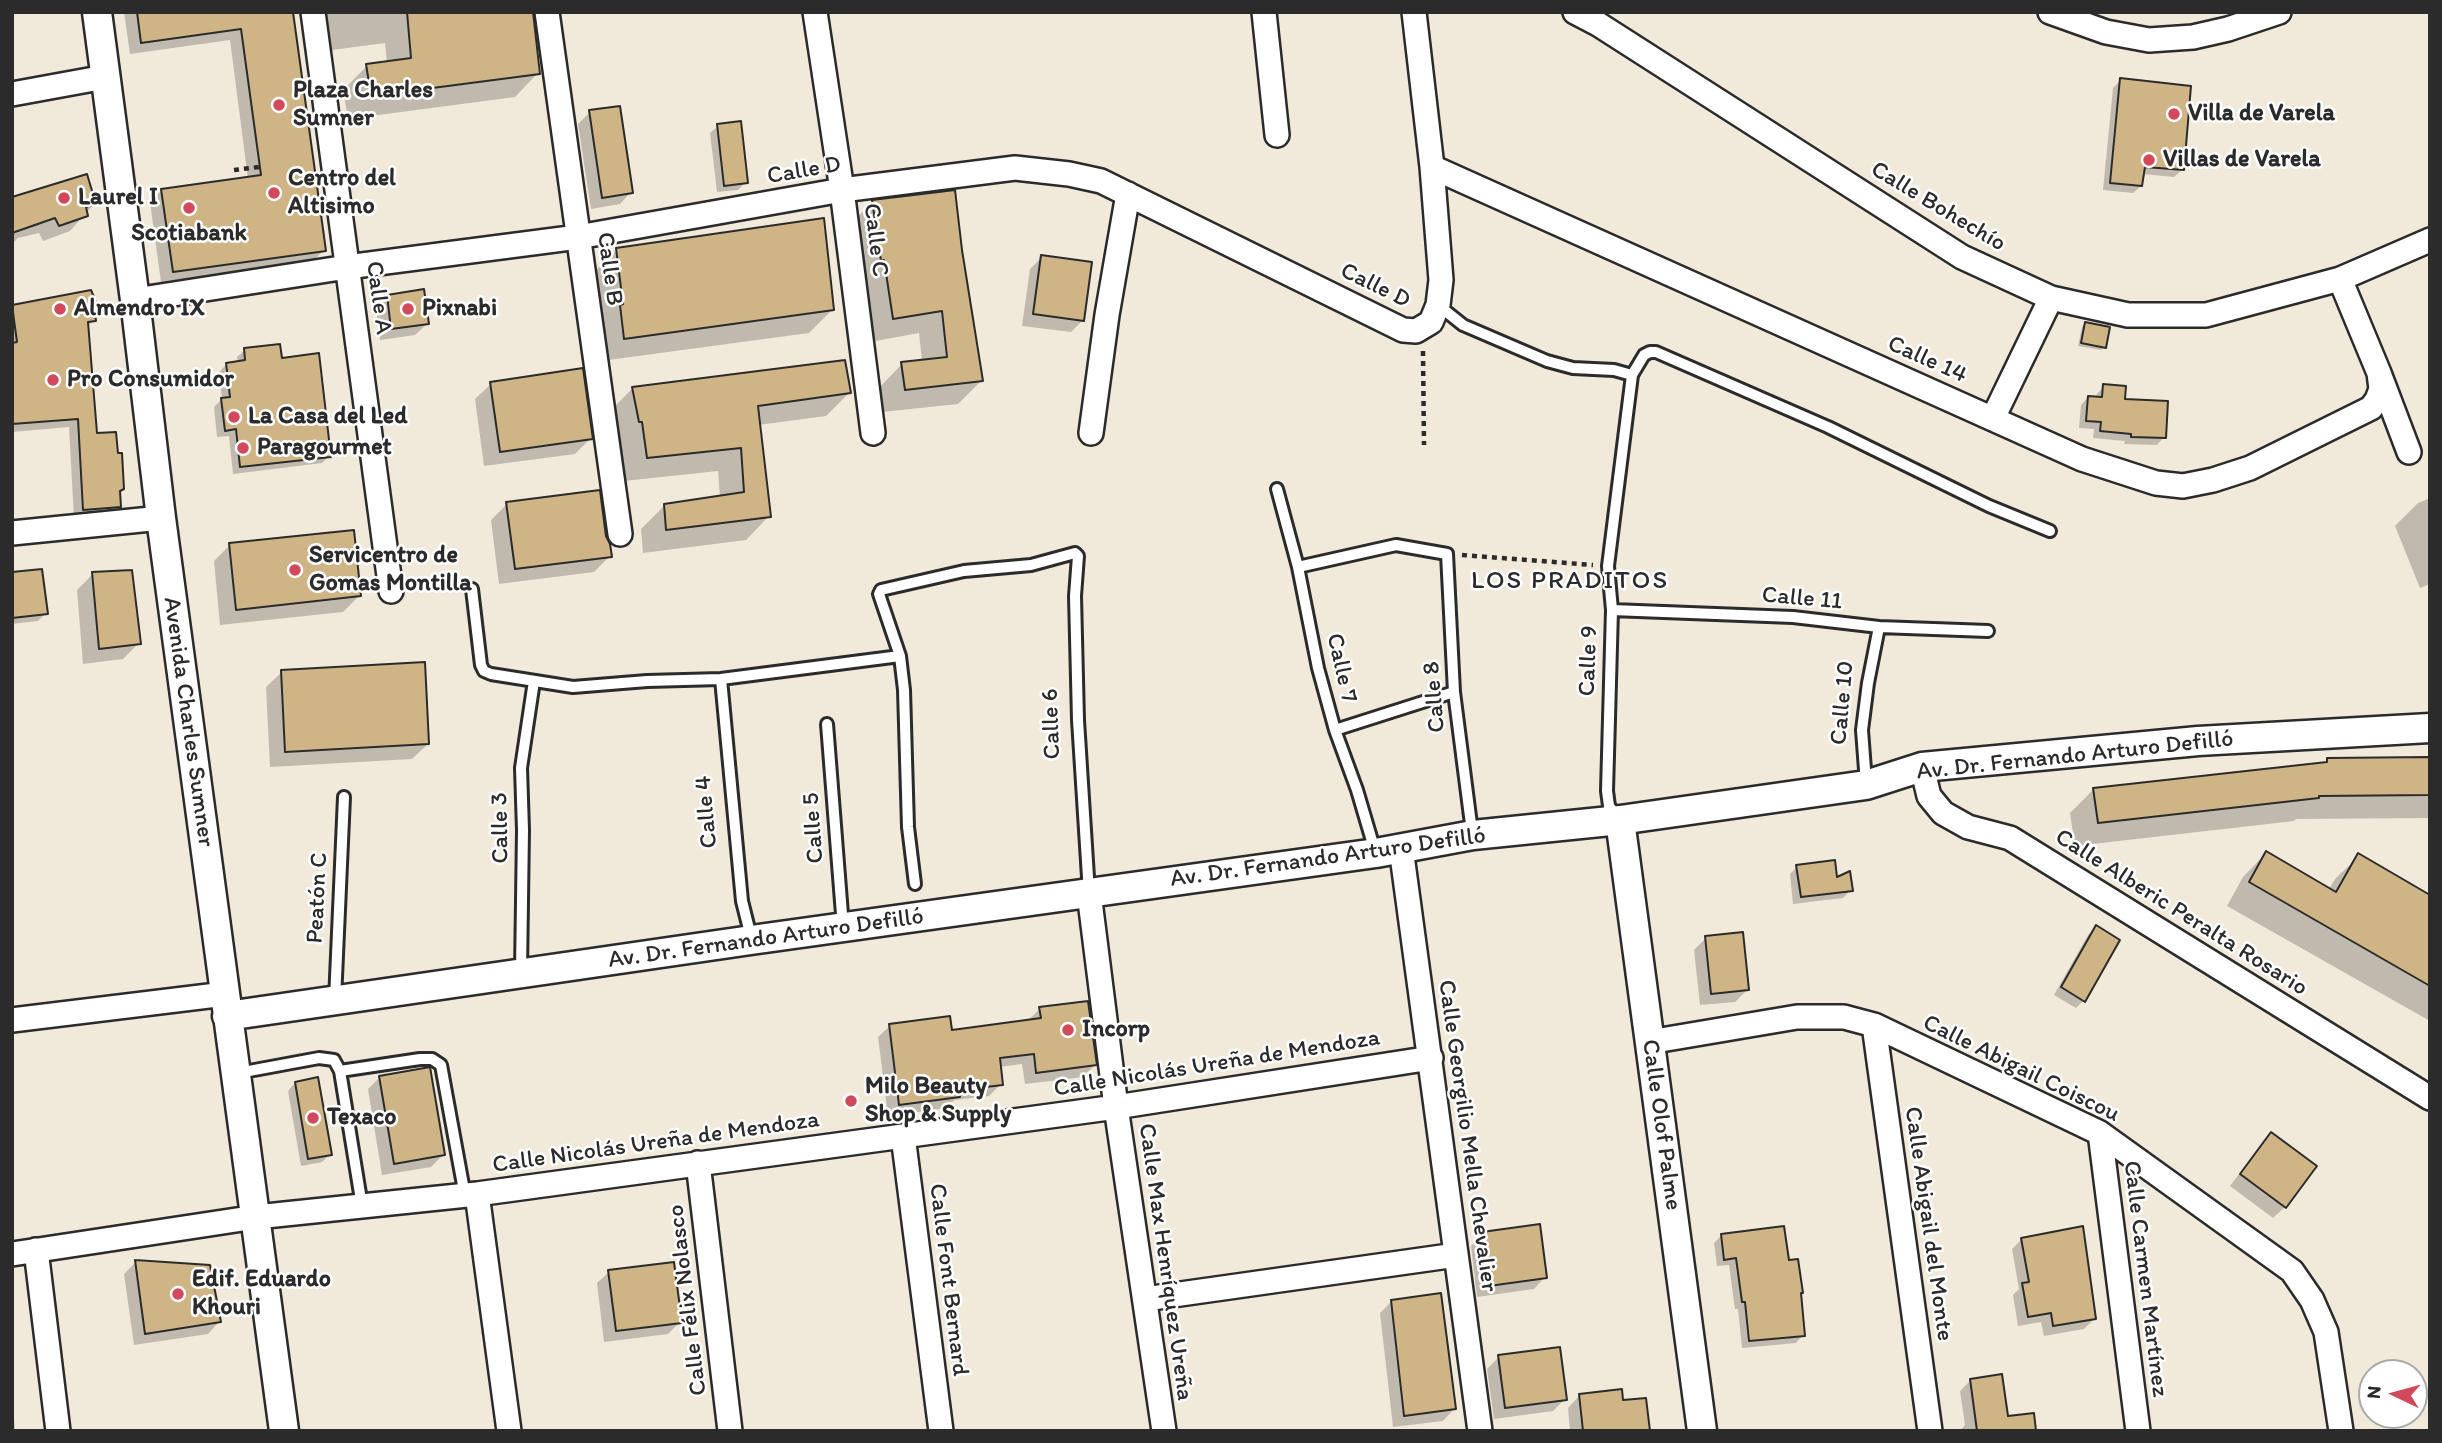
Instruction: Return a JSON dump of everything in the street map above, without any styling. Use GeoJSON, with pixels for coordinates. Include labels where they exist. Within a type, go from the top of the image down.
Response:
{"type":"FeatureCollection","features":[{"type":"Feature","properties":{"kind":"street","name":"Avenida Charles Sumner"},"geometry":{"type":"LineString","coordinates":[[97,12],[161,518],[284,1431]]}},
{"type":"Feature","properties":{"kind":"street","name":"Calle A"},"geometry":{"type":"LineString","coordinates":[[313,12],[391,591]]}},
{"type":"Feature","properties":{"kind":"street","name":"Calle B"},"geometry":{"type":"LineString","coordinates":[[547,12],[620,534]]}},
{"type":"Feature","properties":{"kind":"street","name":"Calle C"},"geometry":{"type":"LineString","coordinates":[[815,12],[842,190],[873,433]]}},
{"type":"Feature","properties":{"kind":"street"},"geometry":{"type":"LineString","coordinates":[[1264,12],[1276,135]]}},
{"type":"Feature","properties":{"kind":"street"},"geometry":{"type":"LineString","coordinates":[[1414,12],[1432,167],[1441,280],[1438,305]]}},
{"type":"Feature","properties":{"kind":"street","name":"Calle Bohechío"},"geometry":{"type":"LineString","coordinates":[[1575,12],[1601,18],[1962,257],[2051,298],[2128,315],[2206,315],[2340,279],[2430,240]]}},
{"type":"Feature","properties":{"kind":"street"},"geometry":{"type":"LineString","coordinates":[[2050,12],[2106,32],[2150,40],[2193,37],[2217,32],[2279,12]]}},
{"type":"Feature","properties":{"kind":"street"},"geometry":{"type":"LineString","coordinates":[[12,94],[105,77]]}},
{"type":"Feature","properties":{"kind":"street","name":"Calle 14"},"geometry":{"type":"LineString","coordinates":[[1432,167],[2082,459],[2155,483],[2183,486],[2250,468],[2371,408],[2381,389],[2379,373]]}},
{"type":"Feature","properties":{"kind":"street","name":"Calle D"},"geometry":{"type":"LineString","coordinates":[[135,300],[347,267],[578,237],[842,190],[1015,168],[1101,181],[1403,330],[1422,329],[1431,322],[1438,305]]}},
{"type":"Feature","properties":{"kind":"street"},"geometry":{"type":"LineString","coordinates":[[1091,433],[1107,315],[1128,194]]}},
{"type":"Feature","properties":{"kind":"street"},"geometry":{"type":"LineString","coordinates":[[2340,279],[2409,453]]}},
{"type":"Feature","properties":{"kind":"street"},"geometry":{"type":"LineString","coordinates":[[1993,418],[2051,298]]}},
{"type":"Feature","properties":{"kind":"street"},"geometry":{"type":"LineString","coordinates":[[12,533],[161,518]]}},
{"type":"Feature","properties":{"kind":"street","name":"Av. Dr. Fernando Arturo Defilló"},"geometry":{"type":"LineString","coordinates":[[12,1020],[335,1000],[1388,850],[1473,835],[1620,820],[1866,785],[1922,767],[2199,741],[2430,728]]}},
{"type":"Feature","properties":{"kind":"street","name":"Calle Alberic Peralta Rosario"},"geometry":{"type":"LineString","coordinates":[[1922,767],[1929,796],[1943,813],[1968,827],[2010,838],[2430,1098]]}},
{"type":"Feature","properties":{"kind":"street","name":"Calle Olof Palme"},"geometry":{"type":"LineString","coordinates":[[1620,820],[1702,1431]]}},
{"type":"Feature","properties":{"kind":"street","name":"Calle Georgilio Mella Chevalier"},"geometry":{"type":"LineString","coordinates":[[1388,850],[1431,1058],[1480,1431]]}},
{"type":"Feature","properties":{"kind":"street","name":"Calle Max Henríquez Ureña"},"geometry":{"type":"LineString","coordinates":[[1089,893],[1116,1107],[1164,1431]]}},
{"type":"Feature","properties":{"kind":"street","name":"Calle Abigail Coiscou"},"geometry":{"type":"LineString","coordinates":[[1650,1042],[1797,1017],[1844,1017],[1874,1025],[2100,1133],[2292,1271],[2312,1300],[2326,1332],[2341,1431]]}},
{"type":"Feature","properties":{"kind":"street","name":"Calle Abigail del Monte"},"geometry":{"type":"LineString","coordinates":[[1874,1025],[1930,1431]]}},
{"type":"Feature","properties":{"kind":"street","name":"Calle Nicolás Ureña de Mendoza"},"geometry":{"type":"LineString","coordinates":[[12,1254],[256,1217],[471,1195],[1116,1107],[1431,1058]]}},
{"type":"Feature","properties":{"kind":"street","name":"Calle Carmen Martínez"},"geometry":{"type":"LineString","coordinates":[[2100,1133],[2138,1431]]}},
{"type":"Feature","properties":{"kind":"street","name":"Calle Font Bernard"},"geometry":{"type":"LineString","coordinates":[[903,1136],[940,1431]]}},
{"type":"Feature","properties":{"kind":"street","name":"Calle Félix Nolasco"},"geometry":{"type":"LineString","coordinates":[[698,1163],[730,1431]]}},
{"type":"Feature","properties":{"kind":"street"},"geometry":{"type":"LineString","coordinates":[[471,1195],[509,1431]]}},
{"type":"Feature","properties":{"kind":"street"},"geometry":{"type":"LineString","coordinates":[[36,1250],[58,1431]]}},
{"type":"Feature","properties":{"kind":"street"},"geometry":{"type":"LineString","coordinates":[[1144,1299],[1457,1255]]}},
{"type":"Feature","properties":{"kind":"lane"},"geometry":{"type":"LineString","coordinates":[[1438,305],[1463,325],[1547,361],[1573,368],[1614,370],[1632,375],[1644,355],[1656,352],[1828,427],[1989,506],[2050,531]]}},
{"type":"Feature","properties":{"kind":"lane","name":"Calle 9"},"geometry":{"type":"LineString","coordinates":[[1620,820],[1609,806],[1607,791],[1612,610],[1608,566],[1632,375]]}},
{"type":"Feature","properties":{"kind":"lane","name":"Calle 7"},"geometry":{"type":"LineString","coordinates":[[1277,489],[1298,567],[1318,668],[1335,730],[1357,790],[1388,850]]}},
{"type":"Feature","properties":{"kind":"lane"},"geometry":{"type":"LineString","coordinates":[[1298,567],[1396,545],[1447,554]]}},
{"type":"Feature","properties":{"kind":"lane","name":"Calle 6"},"geometry":{"type":"LineString","coordinates":[[900,656],[879,594],[881,590],[964,571],[1031,565],[1077,553],[1077,706],[1089,893]]}},
{"type":"Feature","properties":{"kind":"lane","name":"Calle 8"},"geometry":{"type":"LineString","coordinates":[[1447,554],[1454,692],[1473,835]]}},
{"type":"Feature","properties":{"kind":"lane"},"geometry":{"type":"LineString","coordinates":[[472,589],[484,671],[534,681],[573,687],[722,678],[900,656],[904,690],[908,827],[915,884]]}},
{"type":"Feature","properties":{"kind":"lane","name":"Calle 11"},"geometry":{"type":"LineString","coordinates":[[1612,610],[1793,617],[1879,627],[1988,631]]}},
{"type":"Feature","properties":{"kind":"lane","name":"Calle 10"},"geometry":{"type":"LineString","coordinates":[[1866,785],[1862,730],[1879,627]]}},
{"type":"Feature","properties":{"kind":"lane","name":"Calle 4"},"geometry":{"type":"LineString","coordinates":[[722,678],[742,901],[751,940]]}},
{"type":"Feature","properties":{"kind":"lane","name":"Calle 3"},"geometry":{"type":"LineString","coordinates":[[520,975],[523,830],[521,768],[534,681]]}},
{"type":"Feature","properties":{"kind":"lane"},"geometry":{"type":"LineString","coordinates":[[1335,730],[1454,692]]}},
{"type":"Feature","properties":{"kind":"lane","name":"Calle 5"},"geometry":{"type":"LineString","coordinates":[[827,724],[843,928]]}},
{"type":"Feature","properties":{"kind":"lane","name":"Peatón C"},"geometry":{"type":"LineString","coordinates":[[335,1000],[344,797]]}},
{"type":"Feature","properties":{"kind":"lane"},"geometry":{"type":"LineString","coordinates":[[236,1074],[319,1058],[334,1060],[340,1071],[362,1206]]}},
{"type":"Feature","properties":{"kind":"lane"},"geometry":{"type":"LineString","coordinates":[[340,1071],[419,1059],[432,1059],[441,1065],[471,1195]]}},
{"type":"Feature","properties":{"kind":"path"},"geometry":{"type":"LineString","coordinates":[[234,170],[259,167]]}},
{"type":"Feature","properties":{"kind":"path"},"geometry":{"type":"LineString","coordinates":[[1422,329],[1423,445]]}},
{"type":"Feature","properties":{"kind":"path"},"geometry":{"type":"LineString","coordinates":[[1447,554],[1608,566]]}},
{"type":"Feature","properties":{"kind":"building","name":"Plaza Charles Sumner"},"geometry":{"type":"Polygon","coordinates":[[[137,12],[293,12],[326,251],[173,272],[161,189],[261,175],[241,29],[141,43],[137,12]]]}},
{"type":"Feature","properties":{"kind":"building"},"geometry":{"type":"Polygon","coordinates":[[[407,12],[533,12],[540,74],[371,96],[366,64],[411,58],[407,12]]]}},
{"type":"Feature","properties":{"kind":"building"},"geometry":{"type":"Polygon","coordinates":[[[2120,78],[2191,86],[2184,170],[2145,167],[2142,186],[2110,183],[2120,78]]]}},
{"type":"Feature","properties":{"kind":"building"},"geometry":{"type":"Polygon","coordinates":[[[620,106],[633,193],[602,198],[589,110],[620,106]]]}},
{"type":"Feature","properties":{"kind":"building"},"geometry":{"type":"Polygon","coordinates":[[[741,121],[748,183],[724,186],[717,124],[741,121]]]}},
{"type":"Feature","properties":{"kind":"building","name":"Laurel I"},"geometry":{"type":"Polygon","coordinates":[[[87,174],[96,204],[86,207],[88,216],[59,226],[55,218],[12,233],[12,197],[87,174]]]}},
{"type":"Feature","properties":{"kind":"building"},"geometry":{"type":"Polygon","coordinates":[[[955,190],[983,381],[905,390],[901,362],[947,357],[942,311],[893,319],[872,200],[955,190]]]}},
{"type":"Feature","properties":{"kind":"building"},"geometry":{"type":"Polygon","coordinates":[[[824,218],[834,310],[624,339],[616,248],[824,218]]]}},
{"type":"Feature","properties":{"kind":"building"},"geometry":{"type":"Polygon","coordinates":[[[1041,255],[1092,262],[1084,321],[1033,314],[1041,255]]]}},
{"type":"Feature","properties":{"kind":"building","name":"Pixnabi"},"geometry":{"type":"Polygon","coordinates":[[[424,289],[429,324],[391,329],[387,295],[424,289]]]}},
{"type":"Feature","properties":{"kind":"building"},"geometry":{"type":"Polygon","coordinates":[[[91,290],[101,314],[95,314],[96,321],[88,322],[97,433],[116,432],[118,453],[122,453],[124,489],[120,491],[121,507],[83,510],[78,419],[12,424],[12,343],[17,342],[12,305],[91,290]]]}},
{"type":"Feature","properties":{"kind":"building"},"geometry":{"type":"Polygon","coordinates":[[[2085,322],[2110,327],[2106,348],[2081,343],[2085,322]]]}},
{"type":"Feature","properties":{"kind":"building"},"geometry":{"type":"Polygon","coordinates":[[[280,344],[282,358],[319,353],[331,457],[240,467],[236,429],[225,431],[221,398],[230,397],[226,363],[245,360],[244,348],[280,344]]]}},
{"type":"Feature","properties":{"kind":"building"},"geometry":{"type":"Polygon","coordinates":[[[845,360],[851,393],[758,406],[771,517],[666,530],[664,504],[744,492],[741,448],[647,458],[642,422],[639,422],[632,387],[845,360]]]}},
{"type":"Feature","properties":{"kind":"building"},"geometry":{"type":"Polygon","coordinates":[[[583,368],[593,439],[500,452],[490,382],[583,368]]]}},
{"type":"Feature","properties":{"kind":"building"},"geometry":{"type":"Polygon","coordinates":[[[2103,384],[2126,386],[2125,399],[2168,401],[2166,438],[2131,437],[2131,434],[2100,431],[2101,422],[2086,421],[2088,396],[2102,397],[2103,384]]]}},
{"type":"Feature","properties":{"kind":"building"},"geometry":{"type":"Polygon","coordinates":[[[600,490],[606,536],[612,557],[515,569],[506,502],[600,490]]]}},
{"type":"Feature","properties":{"kind":"building","name":"Servicentro de Gomas Montilla"},"geometry":{"type":"Polygon","coordinates":[[[354,530],[361,596],[236,610],[229,543],[354,530]]]}},
{"type":"Feature","properties":{"kind":"building"},"geometry":{"type":"Polygon","coordinates":[[[42,569],[48,614],[12,618],[12,572],[42,569]]]}},
{"type":"Feature","properties":{"kind":"building"},"geometry":{"type":"Polygon","coordinates":[[[132,570],[141,644],[99,649],[92,572],[132,570]]]}},
{"type":"Feature","properties":{"kind":"building"},"geometry":{"type":"Polygon","coordinates":[[[425,662],[429,744],[285,752],[281,670],[425,662]]]}},
{"type":"Feature","properties":{"kind":"building"},"geometry":{"type":"Polygon","coordinates":[[[2430,757],[2430,795],[2319,796],[2098,823],[2093,788],[2327,762],[2327,758],[2430,757]]]}},
{"type":"Feature","properties":{"kind":"building"},"geometry":{"type":"Polygon","coordinates":[[[2266,851],[2336,892],[2358,853],[2430,895],[2430,986],[2249,882],[2266,851]]]}},
{"type":"Feature","properties":{"kind":"building"},"geometry":{"type":"Polygon","coordinates":[[[1835,860],[1837,877],[1850,871],[1853,891],[1801,897],[1796,865],[1835,860]]]}},
{"type":"Feature","properties":{"kind":"building"},"geometry":{"type":"Polygon","coordinates":[[[2096,925],[2120,940],[2085,1002],[2061,987],[2096,925]]]}},
{"type":"Feature","properties":{"kind":"building"},"geometry":{"type":"Polygon","coordinates":[[[1743,932],[1749,990],[1711,994],[1705,936],[1743,932]]]}},
{"type":"Feature","properties":{"kind":"building"},"geometry":{"type":"Polygon","coordinates":[[[1088,1001],[1097,1065],[1036,1073],[1034,1054],[1000,1058],[1003,1085],[959,1090],[960,1097],[899,1105],[889,1024],[950,1016],[952,1030],[1041,1018],[1039,1007],[1088,1001]]]}},
{"type":"Feature","properties":{"kind":"building"},"geometry":{"type":"Polygon","coordinates":[[[430,1067],[445,1155],[394,1164],[379,1076],[430,1067]]]}},
{"type":"Feature","properties":{"kind":"building","name":"Texaco"},"geometry":{"type":"Polygon","coordinates":[[[318,1077],[332,1155],[308,1159],[295,1082],[318,1077]]]}},
{"type":"Feature","properties":{"kind":"building"},"geometry":{"type":"Polygon","coordinates":[[[2271,1132],[2317,1166],[2286,1208],[2240,1174],[2271,1132]]]}},
{"type":"Feature","properties":{"kind":"building"},"geometry":{"type":"Polygon","coordinates":[[[1540,1224],[1547,1278],[1489,1286],[1482,1232],[1540,1224]]]}},
{"type":"Feature","properties":{"kind":"building"},"geometry":{"type":"Polygon","coordinates":[[[1784,1226],[1789,1260],[1798,1259],[1805,1336],[1749,1341],[1736,1258],[1724,1260],[1721,1234],[1784,1226]]]}},
{"type":"Feature","properties":{"kind":"building"},"geometry":{"type":"Polygon","coordinates":[[[2083,1226],[2096,1319],[2053,1326],[2051,1313],[2028,1317],[2022,1283],[2029,1282],[2021,1238],[2083,1226]]]}},
{"type":"Feature","properties":{"kind":"building","name":"Edif. Eduardo Khouri"},"geometry":{"type":"Polygon","coordinates":[[[135,1260],[210,1265],[221,1322],[145,1334],[135,1260]]]}},
{"type":"Feature","properties":{"kind":"building"},"geometry":{"type":"Polygon","coordinates":[[[674,1262],[682,1323],[616,1331],[608,1270],[674,1262]]]}},
{"type":"Feature","properties":{"kind":"building"},"geometry":{"type":"Polygon","coordinates":[[[1441,1293],[1456,1409],[1404,1416],[1391,1300],[1441,1293]]]}},
{"type":"Feature","properties":{"kind":"building"},"geometry":{"type":"Polygon","coordinates":[[[1560,1347],[1567,1400],[1505,1408],[1498,1355],[1560,1347]]]}},
{"type":"Feature","properties":{"kind":"building"},"geometry":{"type":"Polygon","coordinates":[[[2002,1374],[2008,1416],[2034,1413],[2036,1431],[1977,1431],[1970,1379],[2002,1374]]]}},
{"type":"Feature","properties":{"kind":"building"},"geometry":{"type":"Polygon","coordinates":[[[1622,1389],[1623,1400],[1646,1398],[1650,1431],[1583,1431],[1579,1394],[1622,1389]]]}},
{"type":"Feature","properties":{"kind":"place","name":"Plaza Charles Sumner"},"geometry":{"type":"Point","coordinates":[279,105]}},
{"type":"Feature","properties":{"kind":"place","name":"Villa de Varela"},"geometry":{"type":"Point","coordinates":[2174,114]}},
{"type":"Feature","properties":{"kind":"place","name":"Villas de Varela"},"geometry":{"type":"Point","coordinates":[2149,160]}},
{"type":"Feature","properties":{"kind":"place","name":"Centro del Altisimo"},"geometry":{"type":"Point","coordinates":[274,193]}},
{"type":"Feature","properties":{"kind":"place","name":"Laurel I"},"geometry":{"type":"Point","coordinates":[64,198]}},
{"type":"Feature","properties":{"kind":"place","name":"Scotiabank"},"geometry":{"type":"Point","coordinates":[189,208]}},
{"type":"Feature","properties":{"kind":"place","name":"Almendro IX"},"geometry":{"type":"Point","coordinates":[60,309]}},
{"type":"Feature","properties":{"kind":"place","name":"Pixnabi"},"geometry":{"type":"Point","coordinates":[408,309]}},
{"type":"Feature","properties":{"kind":"place","name":"Pro Consumidor"},"geometry":{"type":"Point","coordinates":[53,380]}},
{"type":"Feature","properties":{"kind":"place","name":"La Casa del Led"},"geometry":{"type":"Point","coordinates":[234,417]}},
{"type":"Feature","properties":{"kind":"place","name":"Paragourmet"},"geometry":{"type":"Point","coordinates":[243,448]}},
{"type":"Feature","properties":{"kind":"place","name":"Servicentro de Gomas Montilla"},"geometry":{"type":"Point","coordinates":[295,570]}},
{"type":"Feature","properties":{"kind":"place","name":"Incorp"},"geometry":{"type":"Point","coordinates":[1068,1030]}},
{"type":"Feature","properties":{"kind":"place","name":"Milo Beauty Shop & Supply"},"geometry":{"type":"Point","coordinates":[851,1101]}},
{"type":"Feature","properties":{"kind":"place","name":"Texaco"},"geometry":{"type":"Point","coordinates":[313,1118]}},
{"type":"Feature","properties":{"kind":"place","name":"Edif. Eduardo Khouri"},"geometry":{"type":"Point","coordinates":[178,1294]}},
{"type":"Feature","properties":{"kind":"district","name":"LOS PRADITOS"},"geometry":{"type":"Point","coordinates":[1570,581]}}]}
